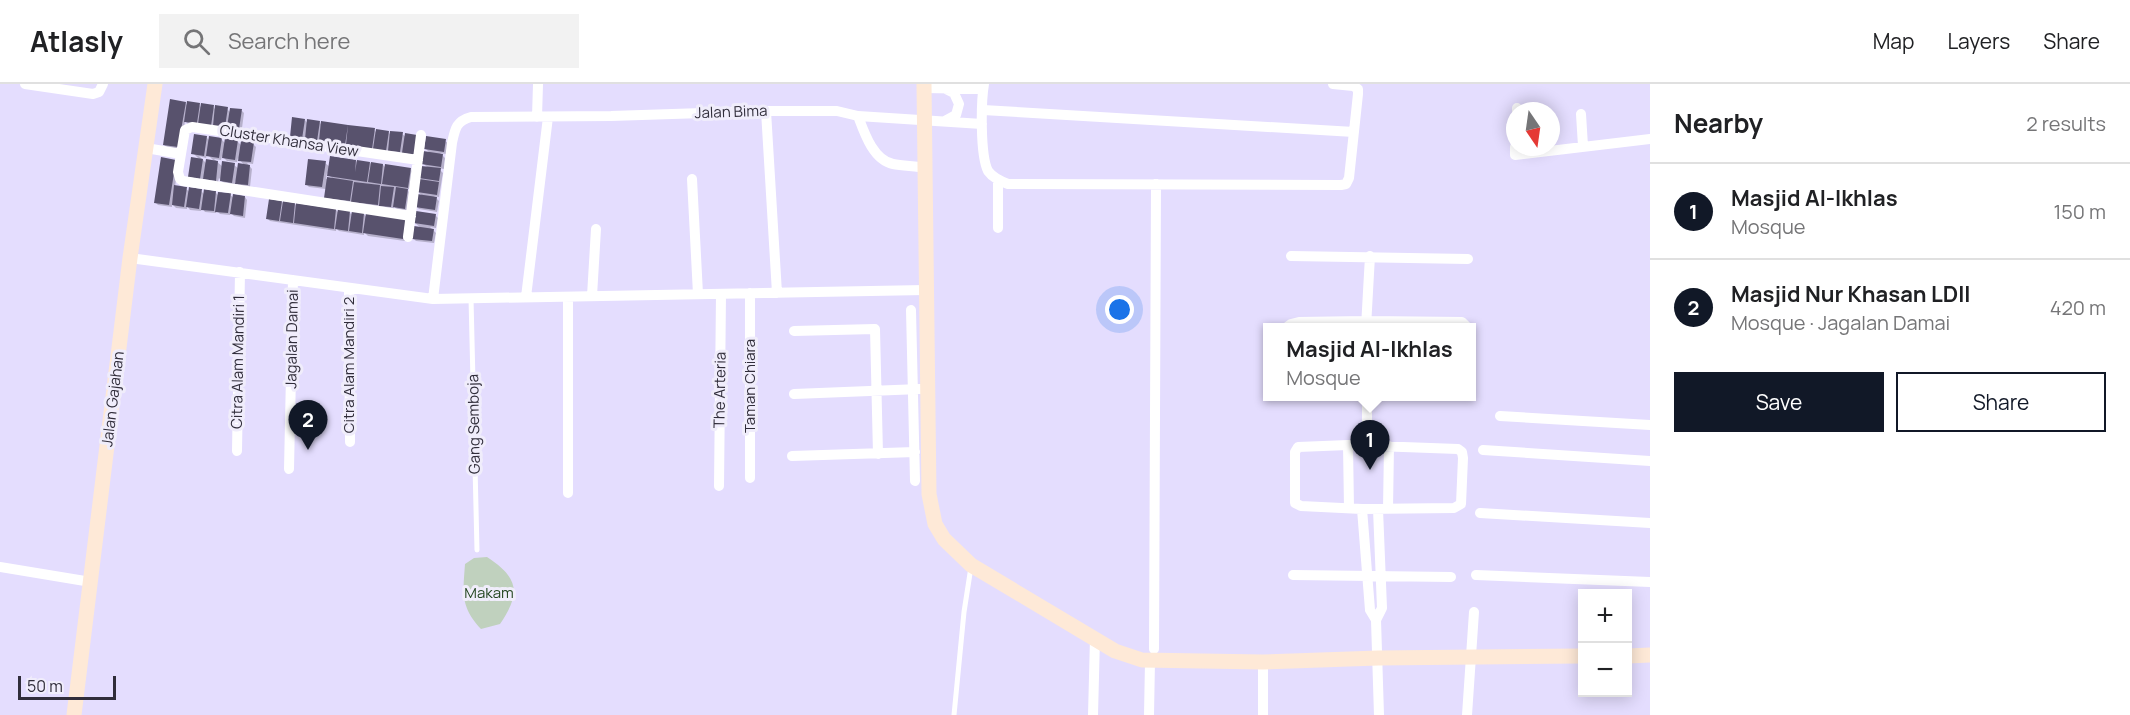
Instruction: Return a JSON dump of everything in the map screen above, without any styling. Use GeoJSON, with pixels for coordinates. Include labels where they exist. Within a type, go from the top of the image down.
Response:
{"type":"FeatureCollection","features":[{"type":"Feature","properties":{"kind":"street"},"geometry":{"type":"LineString","coordinates":[[25,84],[93,94],[99,92],[103,84]]}},
{"type":"Feature","properties":{"kind":"street","name":"Jalan Gajahan"},"geometry":{"type":"LineString","coordinates":[[74,715],[130,258],[155,84]]}},
{"type":"Feature","properties":{"kind":"street"},"geometry":{"type":"LineString","coordinates":[[526,297],[543,117],[538,84]]}},
{"type":"Feature","properties":{"kind":"street"},"geometry":{"type":"LineString","coordinates":[[915,481],[925,290],[924,86],[983,87],[982,124],[985,162],[989,173],[1008,184],[1346,184],[1349,178],[1358,89],[1353,86],[1333,84]]}},
{"type":"Feature","properties":{"kind":"street"},"geometry":{"type":"LineString","coordinates":[[940,122],[952,119],[958,110],[957,98],[944,88]]}},
{"type":"Feature","properties":{"kind":"street"},"geometry":{"type":"LineString","coordinates":[[982,110],[1354,132]]}},
{"type":"Feature","properties":{"kind":"street"},"geometry":{"type":"LineString","coordinates":[[766,111],[777,293]]}},
{"type":"Feature","properties":{"kind":"street","name":"Jalan Bima"},"geometry":{"type":"LineString","coordinates":[[433,299],[452,143],[456,125],[462,119],[471,117],[611,117],[766,111],[837,111],[858,116],[924,120]]}},
{"type":"Feature","properties":{"kind":"street"},"geometry":{"type":"LineString","coordinates":[[1581,114],[1583,146]]}},
{"type":"Feature","properties":{"kind":"street"},"geometry":{"type":"LineString","coordinates":[[858,116],[864,131],[880,157],[890,164],[926,168]]}},
{"type":"Feature","properties":{"kind":"street"},"geometry":{"type":"LineString","coordinates":[[924,120],[982,124]]}},
{"type":"Feature","properties":{"kind":"street","name":"Cluster Khansa View"},"geometry":{"type":"LineString","coordinates":[[411,216],[183,181],[178,172],[185,130],[192,127],[418,160]]}},
{"type":"Feature","properties":{"kind":"street"},"geometry":{"type":"LineString","coordinates":[[408,237],[421,135]]}},
{"type":"Feature","properties":{"kind":"street"},"geometry":{"type":"LineString","coordinates":[[1560,149],[1650,139]]}},
{"type":"Feature","properties":{"kind":"street"},"geometry":{"type":"LineString","coordinates":[[146,148],[181,154]]}},
{"type":"Feature","properties":{"kind":"street"},"geometry":{"type":"LineString","coordinates":[[692,179],[698,294]]}},
{"type":"Feature","properties":{"kind":"street"},"geometry":{"type":"LineString","coordinates":[[998,180],[998,228]]}},
{"type":"Feature","properties":{"kind":"street"},"geometry":{"type":"LineString","coordinates":[[1149,715],[1152,655],[1156,184]]}},
{"type":"Feature","properties":{"kind":"street"},"geometry":{"type":"LineString","coordinates":[[592,296],[596,229]]}},
{"type":"Feature","properties":{"kind":"street"},"geometry":{"type":"LineString","coordinates":[[1291,256],[1468,258]]}},
{"type":"Feature","properties":{"kind":"street"},"geometry":{"type":"LineString","coordinates":[[1366,323],[1370,256]]}},
{"type":"Feature","properties":{"kind":"street"},"geometry":{"type":"LineString","coordinates":[[130,258],[433,299],[925,290]]}},
{"type":"Feature","properties":{"kind":"street","name":"Citra Alam Mandiri 1"},"geometry":{"type":"LineString","coordinates":[[237,451],[240,272]]}},
{"type":"Feature","properties":{"kind":"street","name":"Jagalan Damai"},"geometry":{"type":"LineString","coordinates":[[289,470],[293,280]]}},
{"type":"Feature","properties":{"kind":"street","name":"Citra Alam Mandiri 2"},"geometry":{"type":"LineString","coordinates":[[349,288],[350,442]]}},
{"type":"Feature","properties":{"kind":"street","name":"Taman Chiara"},"geometry":{"type":"LineString","coordinates":[[750,293],[750,478]]}},
{"type":"Feature","properties":{"kind":"street","name":"The Arteria"},"geometry":{"type":"LineString","coordinates":[[719,486],[722,294]]}},
{"type":"Feature","properties":{"kind":"street"},"geometry":{"type":"LineString","coordinates":[[568,297],[568,493]]}},
{"type":"Feature","properties":{"kind":"street"},"geometry":{"type":"LineString","coordinates":[[911,310],[929,494],[935,524],[944,539],[971,565],[1115,651],[1142,660],[1152,655],[1263,662],[1378,658],[1578,656]]}},
{"type":"Feature","properties":{"kind":"street"},"geometry":{"type":"LineString","coordinates":[[1295,323],[1332,323]]}},
{"type":"Feature","properties":{"kind":"street"},"geometry":{"type":"LineString","coordinates":[[1414,323],[1463,323]]}},
{"type":"Feature","properties":{"kind":"street"},"geometry":{"type":"LineString","coordinates":[[794,331],[875,329],[878,453]]}},
{"type":"Feature","properties":{"kind":"street"},"geometry":{"type":"LineString","coordinates":[[794,394],[920,389]]}},
{"type":"Feature","properties":{"kind":"street"},"geometry":{"type":"LineString","coordinates":[[1367,401],[1367,445]]}},
{"type":"Feature","properties":{"kind":"street"},"geometry":{"type":"LineString","coordinates":[[1500,416],[1650,425]]}},
{"type":"Feature","properties":{"kind":"street"},"geometry":{"type":"LineString","coordinates":[[1348,445],[1349,508]]}},
{"type":"Feature","properties":{"kind":"street"},"geometry":{"type":"LineString","coordinates":[[1367,445],[1458,449],[1462,452],[1463,496],[1461,504],[1454,508],[1362,509],[1301,506],[1295,503],[1295,452],[1298,447],[1367,445]]}},
{"type":"Feature","properties":{"kind":"street"},"geometry":{"type":"LineString","coordinates":[[1376,620],[1382,609],[1379,576],[1389,446]]}},
{"type":"Feature","properties":{"kind":"street"},"geometry":{"type":"LineString","coordinates":[[1483,450],[1650,461]]}},
{"type":"Feature","properties":{"kind":"street"},"geometry":{"type":"LineString","coordinates":[[792,456],[915,452]]}},
{"type":"Feature","properties":{"kind":"street"},"geometry":{"type":"LineString","coordinates":[[1362,509],[1370,610],[1376,620],[1379,715]]}},
{"type":"Feature","properties":{"kind":"street"},"geometry":{"type":"LineString","coordinates":[[1480,513],[1650,523]]}},
{"type":"Feature","properties":{"kind":"street"},"geometry":{"type":"LineString","coordinates":[[0,567],[91,582]]}},
{"type":"Feature","properties":{"kind":"street"},"geometry":{"type":"LineString","coordinates":[[1293,575],[1451,577]]}},
{"type":"Feature","properties":{"kind":"street"},"geometry":{"type":"LineString","coordinates":[[1476,575],[1650,582]]}},
{"type":"Feature","properties":{"kind":"street"},"geometry":{"type":"LineString","coordinates":[[1467,715],[1474,612]]}},
{"type":"Feature","properties":{"kind":"street"},"geometry":{"type":"LineString","coordinates":[[1093,715],[1095,638]]}},
{"type":"Feature","properties":{"kind":"street"},"geometry":{"type":"LineString","coordinates":[[1632,656],[1650,656]]}},
{"type":"Feature","properties":{"kind":"street"},"geometry":{"type":"LineString","coordinates":[[1263,662],[1263,715]]}},
{"type":"Feature","properties":{"kind":"lane","name":"Gang Semboja"},"geometry":{"type":"LineString","coordinates":[[471,298],[477,550]]}},
{"type":"Feature","properties":{"kind":"lane"},"geometry":{"type":"LineString","coordinates":[[954,715],[971,565]]}},
{"type":"Feature","properties":{"kind":"green space","name":"Makam"},"geometry":{"type":"Polygon","coordinates":[[[487,557],[511,579],[514,595],[500,624],[481,629],[469,613],[464,599],[465,564],[474,558],[487,557]]]}},
{"type":"Feature","properties":{"kind":"building"},"geometry":{"type":"Polygon","coordinates":[[[170,99],[186,102],[178,147],[163,145],[170,99]]]}},
{"type":"Feature","properties":{"kind":"building"},"geometry":{"type":"Polygon","coordinates":[[[187,101],[200,103],[197,123],[184,122],[187,101]]]}},
{"type":"Feature","properties":{"kind":"building"},"geometry":{"type":"Polygon","coordinates":[[[201,103],[214,105],[211,126],[198,124],[201,103]]]}},
{"type":"Feature","properties":{"kind":"building"},"geometry":{"type":"Polygon","coordinates":[[[215,105],[228,107],[225,127],[213,126],[215,105]]]}},
{"type":"Feature","properties":{"kind":"building"},"geometry":{"type":"Polygon","coordinates":[[[230,108],[242,109],[239,129],[227,127],[230,108]]]}},
{"type":"Feature","properties":{"kind":"building"},"geometry":{"type":"Polygon","coordinates":[[[292,117],[305,119],[302,139],[290,137],[292,117]]]}},
{"type":"Feature","properties":{"kind":"building"},"geometry":{"type":"Polygon","coordinates":[[[307,119],[320,121],[317,141],[305,139],[307,119]]]}},
{"type":"Feature","properties":{"kind":"building"},"geometry":{"type":"Polygon","coordinates":[[[321,121],[348,125],[345,145],[319,141],[321,121]]]}},
{"type":"Feature","properties":{"kind":"building"},"geometry":{"type":"Polygon","coordinates":[[[348,125],[375,128],[372,149],[346,145],[348,125]]]}},
{"type":"Feature","properties":{"kind":"building"},"geometry":{"type":"Polygon","coordinates":[[[376,129],[389,131],[386,151],[373,149],[376,129]]]}},
{"type":"Feature","properties":{"kind":"building"},"geometry":{"type":"Polygon","coordinates":[[[390,131],[403,132],[400,152],[388,151],[390,131]]]}},
{"type":"Feature","properties":{"kind":"building"},"geometry":{"type":"Polygon","coordinates":[[[405,133],[417,135],[415,155],[402,153],[405,133]]]}},
{"type":"Feature","properties":{"kind":"building"},"geometry":{"type":"Polygon","coordinates":[[[194,134],[207,136],[204,156],[191,154],[194,134]]]}},
{"type":"Feature","properties":{"kind":"building"},"geometry":{"type":"Polygon","coordinates":[[[209,136],[222,138],[219,158],[206,156],[209,136]]]}},
{"type":"Feature","properties":{"kind":"building"},"geometry":{"type":"Polygon","coordinates":[[[426,136],[446,139],[444,152],[424,149],[426,136]]]}},
{"type":"Feature","properties":{"kind":"building"},"geometry":{"type":"Polygon","coordinates":[[[225,138],[238,140],[235,160],[222,158],[225,138]]]}},
{"type":"Feature","properties":{"kind":"building"},"geometry":{"type":"Polygon","coordinates":[[[241,141],[254,142],[251,162],[238,161],[241,141]]]}},
{"type":"Feature","properties":{"kind":"building"},"geometry":{"type":"Polygon","coordinates":[[[423,151],[443,154],[441,167],[421,164],[423,151]]]}},
{"type":"Feature","properties":{"kind":"building"},"geometry":{"type":"Polygon","coordinates":[[[330,156],[356,160],[355,172],[357,160],[370,162],[367,182],[327,176],[330,156]]]}},
{"type":"Feature","properties":{"kind":"building"},"geometry":{"type":"Polygon","coordinates":[[[161,157],[176,160],[169,205],[154,203],[161,157]]]}},
{"type":"Feature","properties":{"kind":"building"},"geometry":{"type":"Polygon","coordinates":[[[191,157],[203,159],[200,179],[188,177],[191,157]]]}},
{"type":"Feature","properties":{"kind":"building"},"geometry":{"type":"Polygon","coordinates":[[[206,159],[218,161],[216,181],[203,179],[206,159]]]}},
{"type":"Feature","properties":{"kind":"building"},"geometry":{"type":"Polygon","coordinates":[[[308,159],[326,161],[322,187],[305,185],[308,159]]]}},
{"type":"Feature","properties":{"kind":"building"},"geometry":{"type":"Polygon","coordinates":[[[222,161],[235,163],[232,183],[220,181],[222,161]]]}},
{"type":"Feature","properties":{"kind":"building"},"geometry":{"type":"Polygon","coordinates":[[[371,162],[383,164],[381,184],[368,182],[371,162]]]}},
{"type":"Feature","properties":{"kind":"building"},"geometry":{"type":"Polygon","coordinates":[[[238,163],[250,165],[248,185],[235,184],[238,163]]]}},
{"type":"Feature","properties":{"kind":"building"},"geometry":{"type":"Polygon","coordinates":[[[385,164],[411,168],[408,188],[382,184],[385,164]]]}},
{"type":"Feature","properties":{"kind":"building"},"geometry":{"type":"Polygon","coordinates":[[[421,166],[441,168],[439,181],[419,178],[421,166]]]}},
{"type":"Feature","properties":{"kind":"building"},"geometry":{"type":"Polygon","coordinates":[[[327,177],[353,181],[350,201],[324,198],[327,177]]]}},
{"type":"Feature","properties":{"kind":"building"},"geometry":{"type":"Polygon","coordinates":[[[419,179],[439,182],[437,195],[417,192],[419,179]]]}},
{"type":"Feature","properties":{"kind":"building"},"geometry":{"type":"Polygon","coordinates":[[[354,182],[380,185],[378,205],[351,202],[354,182]]]}},
{"type":"Feature","properties":{"kind":"building"},"geometry":{"type":"Polygon","coordinates":[[[174,185],[187,187],[184,207],[172,205],[174,185]]]}},
{"type":"Feature","properties":{"kind":"building"},"geometry":{"type":"Polygon","coordinates":[[[381,186],[394,187],[391,207],[379,206],[381,186]]]}},
{"type":"Feature","properties":{"kind":"building"},"geometry":{"type":"Polygon","coordinates":[[[189,187],[202,189],[199,209],[186,207],[189,187]]]}},
{"type":"Feature","properties":{"kind":"building"},"geometry":{"type":"Polygon","coordinates":[[[396,187],[408,189],[405,209],[393,207],[396,187]]]}},
{"type":"Feature","properties":{"kind":"building"},"geometry":{"type":"Polygon","coordinates":[[[204,189],[216,191],[214,211],[201,210],[204,189]]]}},
{"type":"Feature","properties":{"kind":"building"},"geometry":{"type":"Polygon","coordinates":[[[218,192],[231,193],[228,213],[215,212],[218,192]]]}},
{"type":"Feature","properties":{"kind":"building"},"geometry":{"type":"Polygon","coordinates":[[[233,194],[245,196],[243,216],[230,214],[233,194]]]}},
{"type":"Feature","properties":{"kind":"building"},"geometry":{"type":"Polygon","coordinates":[[[417,194],[437,197],[435,210],[415,207],[417,194]]]}},
{"type":"Feature","properties":{"kind":"building"},"geometry":{"type":"Polygon","coordinates":[[[269,199],[282,201],[279,221],[266,219],[269,199]]]}},
{"type":"Feature","properties":{"kind":"building"},"geometry":{"type":"Polygon","coordinates":[[[283,201],[295,203],[293,223],[280,221],[283,201]]]}},
{"type":"Feature","properties":{"kind":"building"},"geometry":{"type":"Polygon","coordinates":[[[296,203],[336,209],[334,229],[294,223],[296,203]]]}},
{"type":"Feature","properties":{"kind":"building"},"geometry":{"type":"Polygon","coordinates":[[[338,209],[350,211],[348,231],[335,229],[338,209]]]}},
{"type":"Feature","properties":{"kind":"building"},"geometry":{"type":"Polygon","coordinates":[[[352,211],[364,213],[362,233],[349,231],[352,211]]]}},
{"type":"Feature","properties":{"kind":"building"},"geometry":{"type":"Polygon","coordinates":[[[416,211],[436,214],[434,226],[414,223],[416,211]]]}},
{"type":"Feature","properties":{"kind":"building"},"geometry":{"type":"Polygon","coordinates":[[[366,213],[406,219],[403,239],[363,233],[366,213]]]}},
{"type":"Feature","properties":{"kind":"building"},"geometry":{"type":"Polygon","coordinates":[[[414,226],[434,229],[432,241],[412,239],[414,226]]]}},
{"type":"Feature","properties":{"kind":"place","name":"Masjid Nur Khasan LDII"},"geometry":{"type":"Point","coordinates":[308,450]}},
{"type":"Feature","properties":{"kind":"place","name":"Masjid Al-Ikhlas"},"geometry":{"type":"Point","coordinates":[1370,470]}}]}
